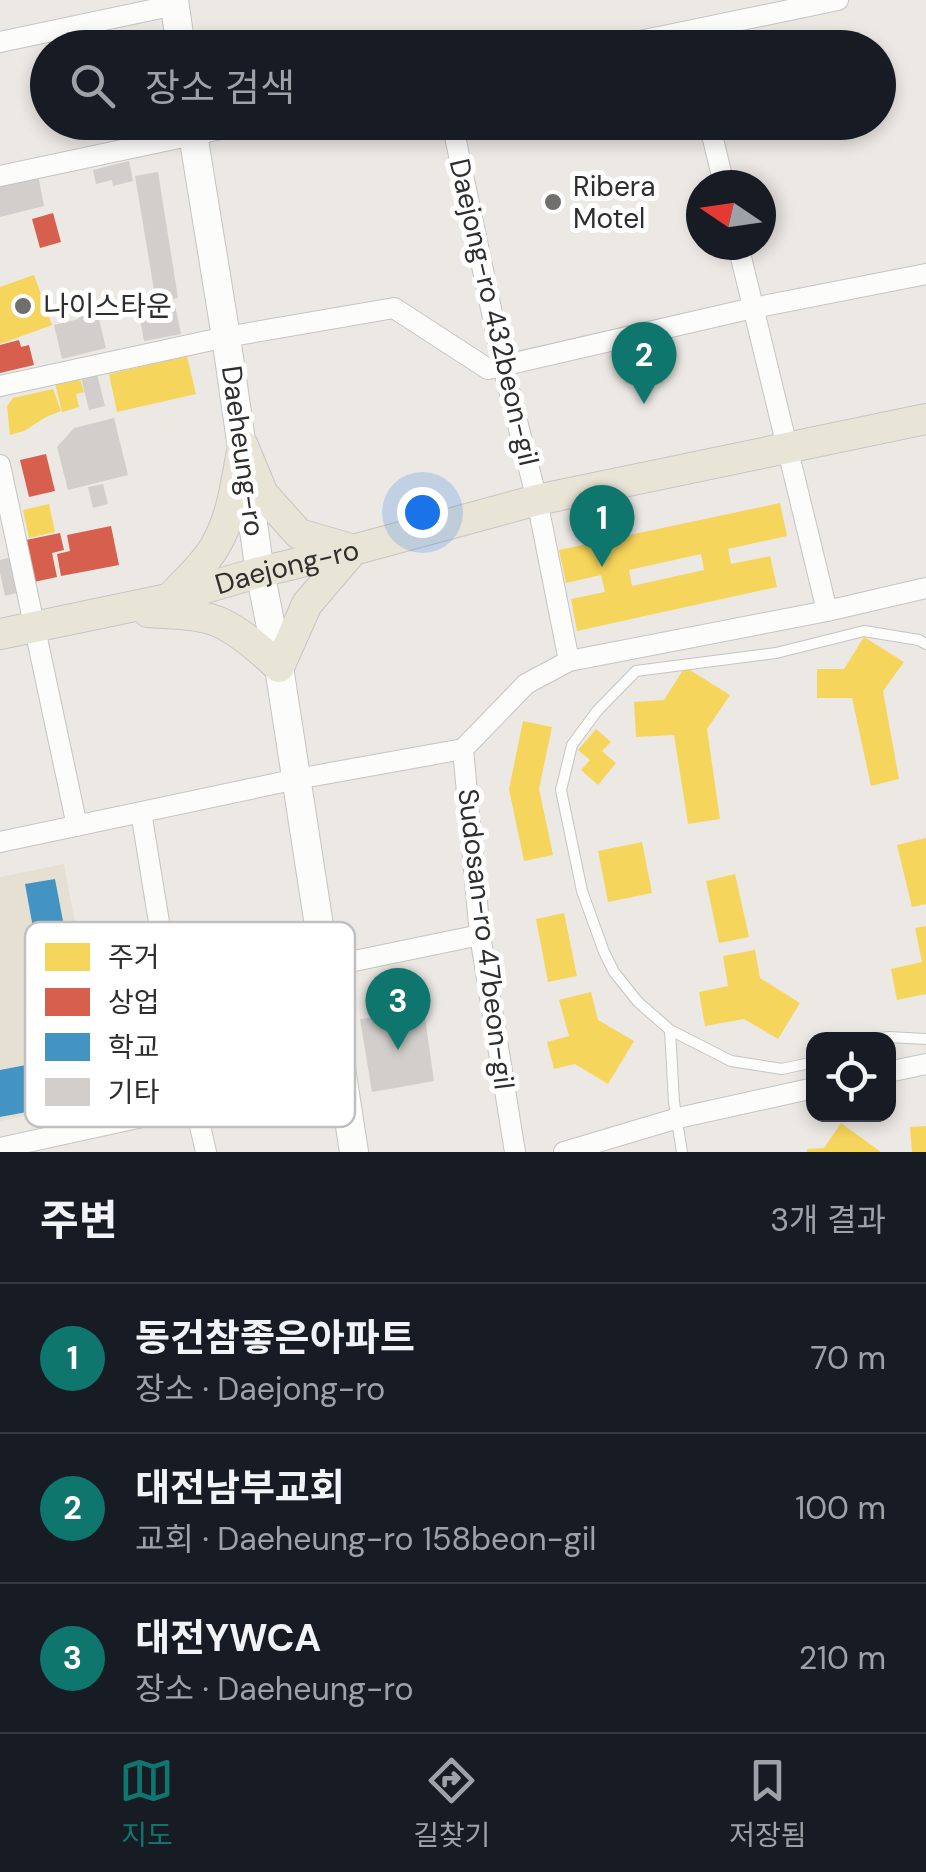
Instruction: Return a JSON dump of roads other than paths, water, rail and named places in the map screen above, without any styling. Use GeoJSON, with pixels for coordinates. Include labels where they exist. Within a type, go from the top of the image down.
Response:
{"type":"FeatureCollection","features":[{"type":"Feature","properties":{"kind":"main road"},"geometry":{"type":"LineString","coordinates":[[174,2],[178,30]]}},
{"type":"Feature","properties":{"kind":"main road","name":"Daeheung-ro"},"geometry":{"type":"LineString","coordinates":[[194,140],[318,922]]}},
{"type":"Feature","properties":{"kind":"main road","name":"Daejong-ro"},"geometry":{"type":"LineString","coordinates":[[0,634],[168,599],[536,500],[926,419]]}},
{"type":"Feature","properties":{"kind":"main road"},"geometry":{"type":"LineString","coordinates":[[124,610],[190,615],[220,623],[260,648],[279,667],[307,604],[354,550],[299,534],[263,494],[243,446]]}},
{"type":"Feature","properties":{"kind":"main road"},"geometry":{"type":"LineString","coordinates":[[168,599],[215,546],[230,514],[243,446]]}},
{"type":"Feature","properties":{"kind":"main road","name":"Daeheung-ro"},"geometry":{"type":"LineString","coordinates":[[350,1127],[354,1152]]}},
{"type":"Feature","properties":{"kind":"street"},"geometry":{"type":"LineString","coordinates":[[723,30],[838,0]]}},
{"type":"Feature","properties":{"kind":"street"},"geometry":{"type":"LineString","coordinates":[[52,30],[174,2]]}},
{"type":"Feature","properties":{"kind":"street"},"geometry":{"type":"LineString","coordinates":[[0,42],[30,35]]}},
{"type":"Feature","properties":{"kind":"street"},"geometry":{"type":"LineString","coordinates":[[0,176],[147,140]]}},
{"type":"Feature","properties":{"kind":"street","name":"Daejong-ro 432beon-gil"},"geometry":{"type":"LineString","coordinates":[[456,140],[503,366],[536,500]]}},
{"type":"Feature","properties":{"kind":"street"},"geometry":{"type":"LineString","coordinates":[[713,140],[720,170]]}},
{"type":"Feature","properties":{"kind":"street"},"geometry":{"type":"LineString","coordinates":[[742,260],[827,611]]}},
{"type":"Feature","properties":{"kind":"street"},"geometry":{"type":"LineString","coordinates":[[0,386],[226,336],[394,308],[488,369],[753,308],[926,274]]}},
{"type":"Feature","properties":{"kind":"street"},"geometry":{"type":"LineString","coordinates":[[0,466],[77,826]]}},
{"type":"Feature","properties":{"kind":"street"},"geometry":{"type":"LineString","coordinates":[[536,500],[569,661]]}},
{"type":"Feature","properties":{"kind":"street","name":"Sudosan-ro 47beon-gil"},"geometry":{"type":"LineString","coordinates":[[515,1152],[480,935],[463,748],[526,684],[569,661],[926,588]]}},
{"type":"Feature","properties":{"kind":"street"},"geometry":{"type":"LineString","coordinates":[[0,842],[463,748]]}},
{"type":"Feature","properties":{"kind":"street"},"geometry":{"type":"LineString","coordinates":[[141,812],[159,922]]}},
{"type":"Feature","properties":{"kind":"street"},"geometry":{"type":"LineString","coordinates":[[355,968],[480,935]]}},
{"type":"Feature","properties":{"kind":"street"},"geometry":{"type":"LineString","coordinates":[[896,1070],[926,1064]]}},
{"type":"Feature","properties":{"kind":"street"},"geometry":{"type":"LineString","coordinates":[[564,1152],[678,1118],[806,1090]]}},
{"type":"Feature","properties":{"kind":"street"},"geometry":{"type":"LineString","coordinates":[[0,1148],[96,1127]]}},
{"type":"Feature","properties":{"kind":"street"},"geometry":{"type":"LineString","coordinates":[[201,1127],[206,1152]]}},
{"type":"Feature","properties":{"kind":"lane"},"geometry":{"type":"LineString","coordinates":[[806,1064],[782,1069],[731,1062],[670,1030],[638,1002],[614,972],[582,891],[561,790],[572,745],[597,711],[636,671],[776,653],[864,631],[926,644]]}},
{"type":"Feature","properties":{"kind":"lane"},"geometry":{"type":"LineString","coordinates":[[670,1030],[674,1102],[682,1152]]}},
{"type":"Feature","properties":{"kind":"lane"},"geometry":{"type":"LineString","coordinates":[[896,1038],[926,1040]]}},
{"type":"Feature","properties":{"kind":"place","name":"Ribera Motel"},"geometry":{"type":"Point","coordinates":[553,202]}},
{"type":"Feature","properties":{"kind":"place","name":"나이스타운"},"geometry":{"type":"Point","coordinates":[23,306]}},
{"type":"Feature","properties":{"kind":"place","name":"대전남부교회"},"geometry":{"type":"Point","coordinates":[644,404]}},
{"type":"Feature","properties":{"kind":"place","name":"동건참좋은아파트"},"geometry":{"type":"Point","coordinates":[602,567]}},
{"type":"Feature","properties":{"kind":"place","name":"대전YWCA"},"geometry":{"type":"Point","coordinates":[398,1050]}}]}
